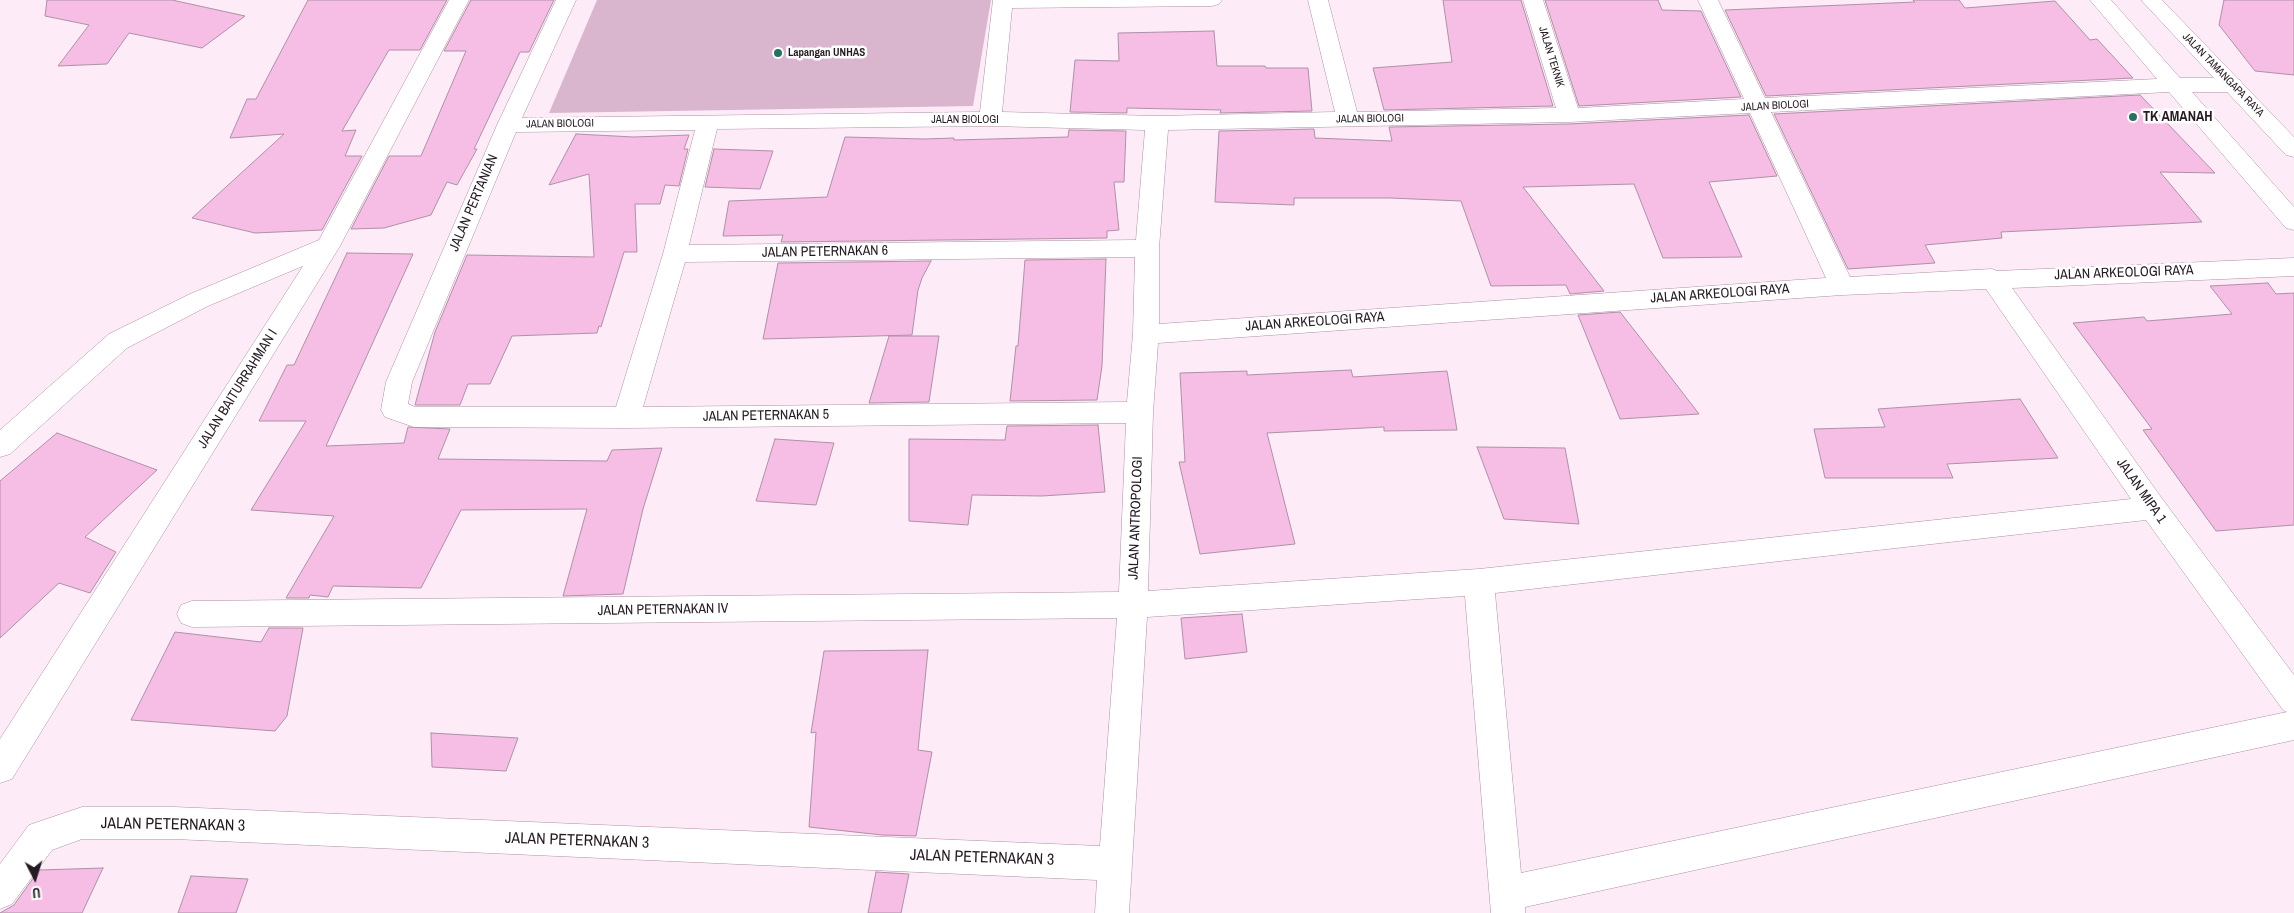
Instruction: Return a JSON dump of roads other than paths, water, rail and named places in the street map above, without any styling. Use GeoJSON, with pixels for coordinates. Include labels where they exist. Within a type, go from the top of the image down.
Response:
{"type":"FeatureCollection","features":[{"type":"Feature","properties":{"kind":"street","name":"JALAN BAITURRAHMAN I"},"geometry":{"type":"LineString","coordinates":[[0,768],[328,246],[459,0]]}},
{"type":"Feature","properties":{"kind":"street","name":"JALAN PERTANIAN"},"geometry":{"type":"LineString","coordinates":[[394,410],[398,382],[508,125],[566,0]]}},
{"type":"Feature","properties":{"kind":"street"},"geometry":{"type":"LineString","coordinates":[[990,120],[1003,1],[1212,0]]}},
{"type":"Feature","properties":{"kind":"street"},"geometry":{"type":"LineString","coordinates":[[1318,0],[1348,120]]}},
{"type":"Feature","properties":{"kind":"street","name":"JALAN TEKNIK"},"geometry":{"type":"LineString","coordinates":[[1533,0],[1569,115]]}},
{"type":"Feature","properties":{"kind":"street"},"geometry":{"type":"LineString","coordinates":[[1708,0],[1842,286]]}},
{"type":"Feature","properties":{"kind":"street"},"geometry":{"type":"LineString","coordinates":[[2100,0],[2294,222]]}},
{"type":"Feature","properties":{"kind":"street","name":"JALAN TAMANGAPA RAYA"},"geometry":{"type":"LineString","coordinates":[[2151,0],[2294,150]]}},
{"type":"Feature","properties":{"kind":"street","name":"JALAN BIOLOGI"},"geometry":{"type":"LineString","coordinates":[[508,125],[990,120],[1157,123],[1569,115],[2176,86],[2232,85]]}},
{"type":"Feature","properties":{"kind":"street"},"geometry":{"type":"LineString","coordinates":[[626,418],[675,254],[708,123]]}},
{"type":"Feature","properties":{"kind":"street","name":"JALAN ANTROPOLOGI"},"geometry":{"type":"LineString","coordinates":[[1112,913],[1133,605],[1140,412],[1146,334],[1147,248],[1157,123]]}},
{"type":"Feature","properties":{"kind":"street"},"geometry":{"type":"LineString","coordinates":[[0,446],[118,341],[199,300],[328,246]]}},
{"type":"Feature","properties":{"kind":"street","name":"JALAN PETERNAKAN 6"},"geometry":{"type":"LineString","coordinates":[[675,254],[1147,248]]}},
{"type":"Feature","properties":{"kind":"street","name":"JALAN ARKEOLOGI RAYA"},"geometry":{"type":"LineString","coordinates":[[1146,334],[1842,286],[1992,278],[2294,267]]}},
{"type":"Feature","properties":{"kind":"street","name":"JALAN MIPA 1"},"geometry":{"type":"LineString","coordinates":[[1992,278],[2153,508],[2294,700]]}},
{"type":"Feature","properties":{"kind":"street","name":"JALAN PETERNAKAN 5"},"geometry":{"type":"LineString","coordinates":[[394,410],[414,417],[626,418],[1140,412]]}},
{"type":"Feature","properties":{"kind":"street","name":"JALAN PETERNAKAN IV"},"geometry":{"type":"LineString","coordinates":[[192,614],[1133,605],[1479,582],[2153,508]]}},
{"type":"Feature","properties":{"kind":"street"},"geometry":{"type":"LineString","coordinates":[[1479,582],[1507,904],[2294,725]]}},
{"type":"Feature","properties":{"kind":"street","name":"JALAN PETERNAKAN 3"},"geometry":{"type":"LineString","coordinates":[[0,892],[41,837],[82,823],[164,823],[1116,864]]}},
{"type":"Feature","properties":{"kind":"place","name":"Lapangan UNHAS"},"geometry":{"type":"Point","coordinates":[778,53]}},
{"type":"Feature","properties":{"kind":"place","name":"TK AMANAH"},"geometry":{"type":"Point","coordinates":[2133,117]}}]}
